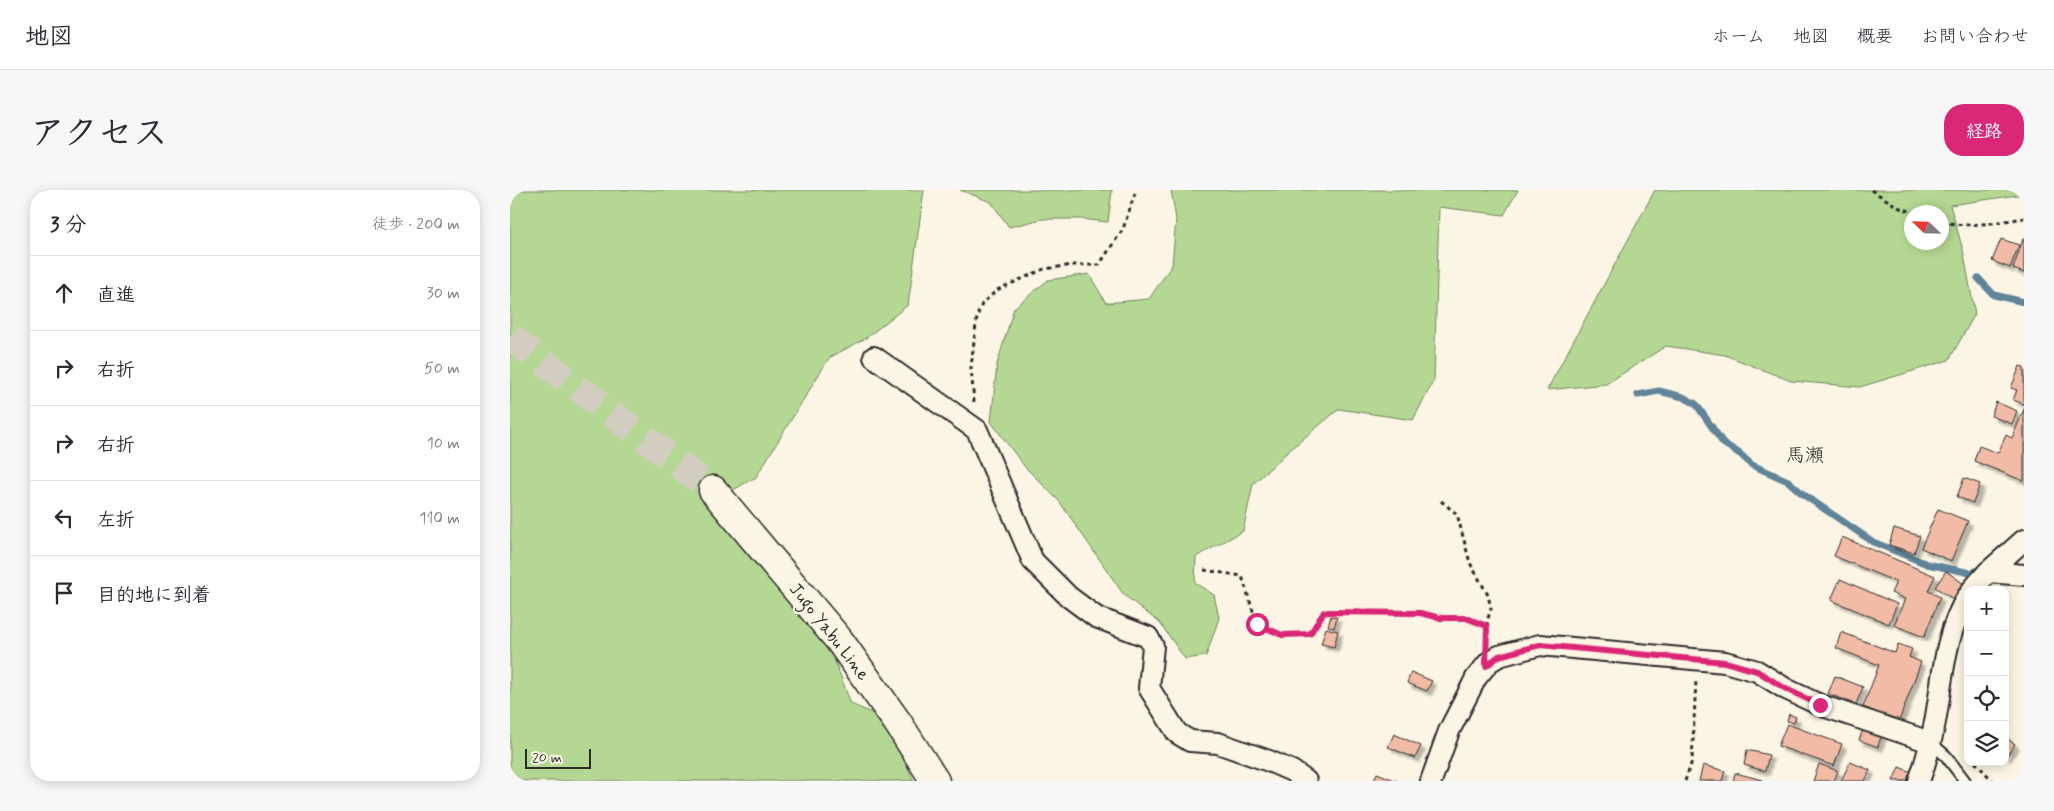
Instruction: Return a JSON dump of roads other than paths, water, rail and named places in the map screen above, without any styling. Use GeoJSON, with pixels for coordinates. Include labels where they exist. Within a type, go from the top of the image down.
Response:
{"type":"FeatureCollection","features":[{"type":"Feature","properties":{"kind":"main road","name":"Jugo Yabu Line"},"geometry":{"type":"LineString","coordinates":[[713,490],[839,640],[898,723],[935,781]]}},
{"type":"Feature","properties":{"kind":"street"},"geometry":{"type":"LineString","coordinates":[[874,358],[977,430],[1034,561],[1069,597],[1096,617],[1148,638],[1153,646],[1149,688],[1177,733],[1190,741],[1218,743],[1269,761],[1292,771],[1306,781]]}},
{"type":"Feature","properties":{"kind":"street"},"geometry":{"type":"LineString","coordinates":[[1976,586],[1988,572],[2024,540]]}},
{"type":"Feature","properties":{"kind":"street"},"geometry":{"type":"LineString","coordinates":[[1988,572],[2024,575]]}},
{"type":"Feature","properties":{"kind":"street"},"geometry":{"type":"LineString","coordinates":[[1919,781],[1930,742],[1948,641],[1952,627],[1964,604]]}},
{"type":"Feature","properties":{"kind":"street"},"geometry":{"type":"LineString","coordinates":[[1431,781],[1461,704],[1476,678],[1486,666],[1499,656],[1540,645],[1725,662],[1757,671],[1786,689],[1820,705],[1930,742]]}},
{"type":"Feature","properties":{"kind":"lane"},"geometry":{"type":"LineString","coordinates":[[1930,742],[1946,756],[1965,781]]}},
{"type":"Feature","properties":{"kind":"waterway"},"geometry":{"type":"LineString","coordinates":[[1978,278],[1994,295],[2024,302]]}},
{"type":"Feature","properties":{"kind":"waterway"},"geometry":{"type":"LineString","coordinates":[[1638,395],[1659,391],[1683,397],[1696,404],[1723,443],[1740,454],[1752,465],[1788,481],[1804,495],[1873,542],[1927,564],[1971,573],[1982,568]]}},
{"type":"Feature","properties":{"kind":"tunnel"},"geometry":{"type":"LineString","coordinates":[[510,337],[713,490]]}},
{"type":"Feature","properties":{"kind":"district","name":"馬瀬"},"geometry":{"type":"Point","coordinates":[1805,455]}}]}
